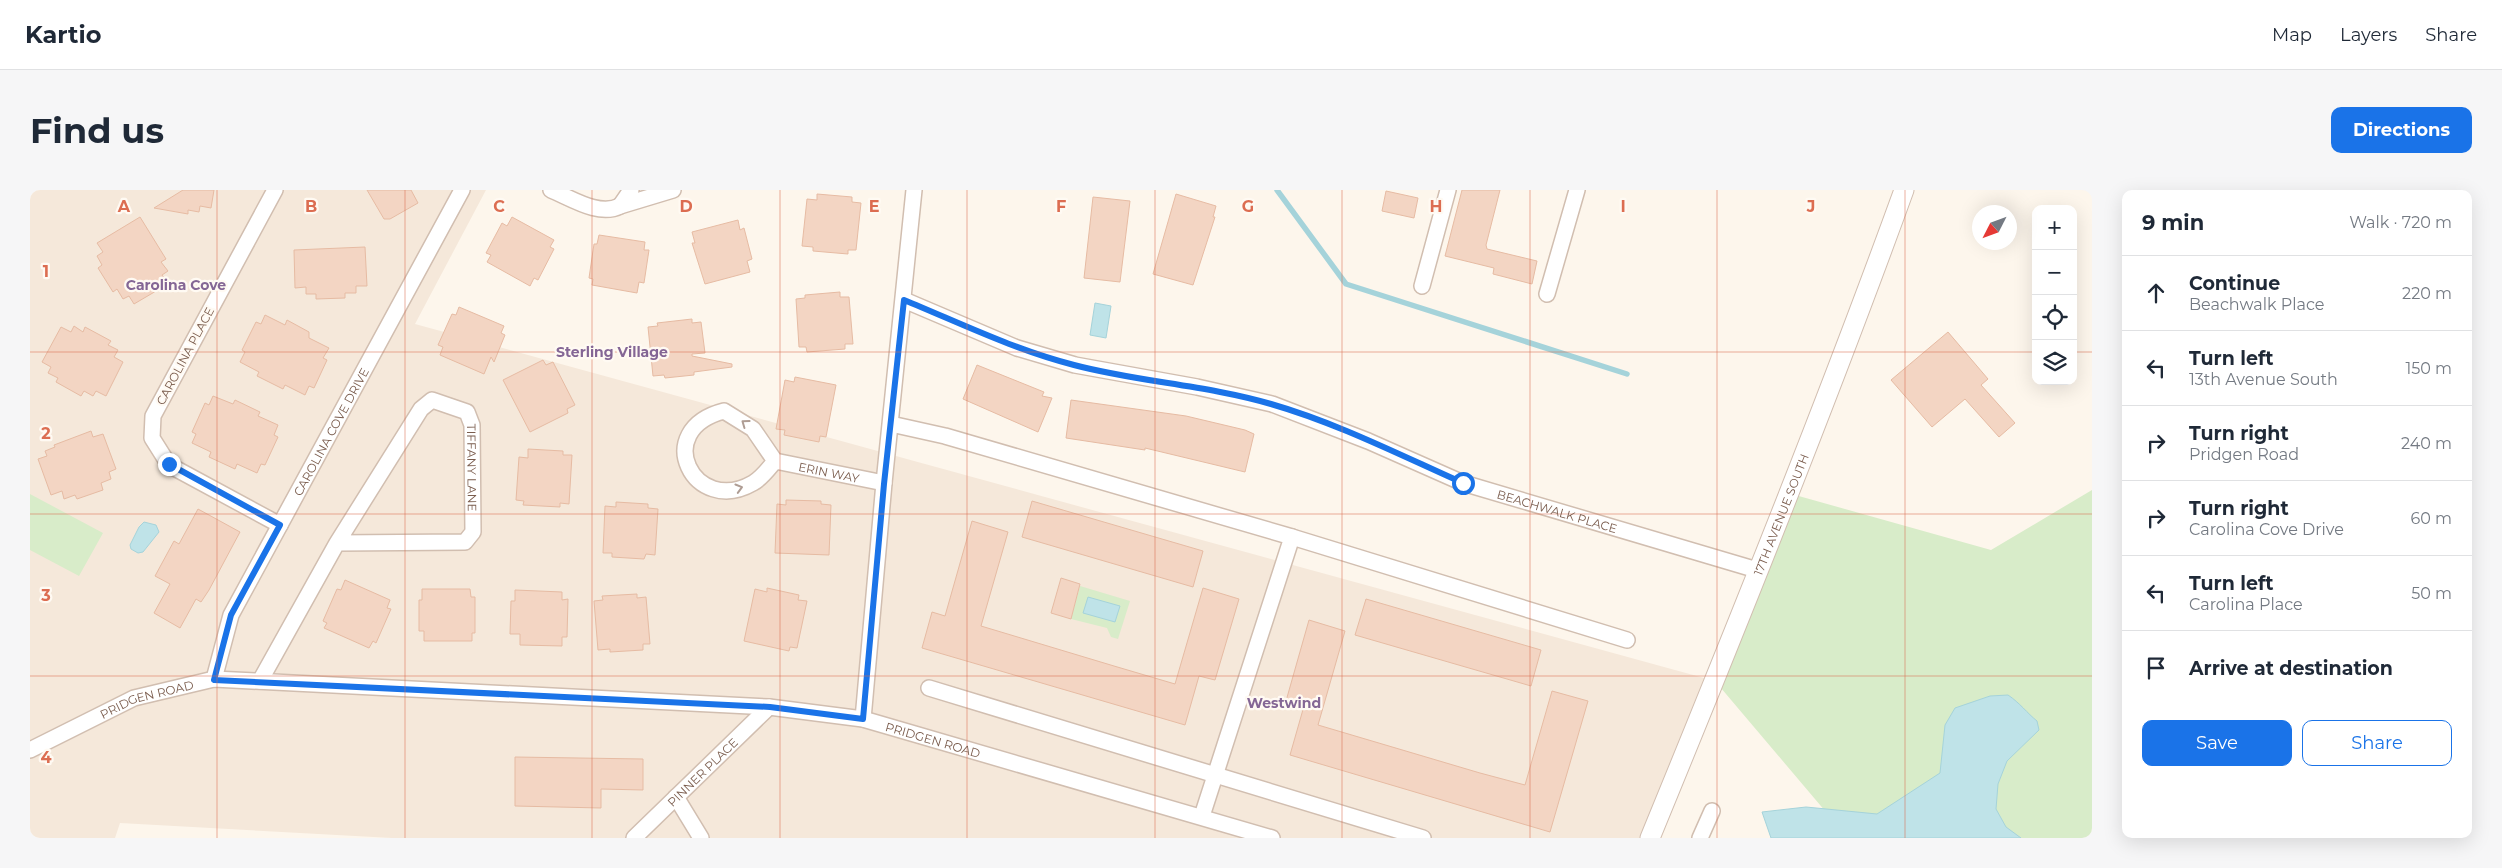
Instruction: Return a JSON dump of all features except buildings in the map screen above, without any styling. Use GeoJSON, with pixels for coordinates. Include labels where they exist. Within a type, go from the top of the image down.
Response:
{"type":"FeatureCollection","features":[{"type":"Feature","properties":{"kind":"street","name":"CAROLINA PLACE"},"geometry":{"type":"LineString","coordinates":[[275,190],[153,416],[152,438],[169,464],[280,525]]}},
{"type":"Feature","properties":{"kind":"street","name":"CAROLINA COVE DRIVE"},"geometry":{"type":"LineString","coordinates":[[214,680],[231,615],[462,190]]}},
{"type":"Feature","properties":{"kind":"street"},"geometry":{"type":"LineString","coordinates":[[551,190],[597,209],[615,209],[674,190]]}},
{"type":"Feature","properties":{"kind":"street"},"geometry":{"type":"LineString","coordinates":[[620,206],[631,190]]}},
{"type":"Feature","properties":{"kind":"street"},"geometry":{"type":"LineString","coordinates":[[863,719],[884,484],[914,190]]}},
{"type":"Feature","properties":{"kind":"street"},"geometry":{"type":"LineString","coordinates":[[1422,286],[1448,190]]}},
{"type":"Feature","properties":{"kind":"street"},"geometry":{"type":"LineString","coordinates":[[1547,294],[1577,190]]}},
{"type":"Feature","properties":{"kind":"street","name":"17TH AVENUE SOUTH"},"geometry":{"type":"LineString","coordinates":[[1650,838],[1874,273],[1904,190]]}},
{"type":"Feature","properties":{"kind":"street","name":"BEACHWALK PLACE"},"geometry":{"type":"LineString","coordinates":[[904,300],[1018,348],[1075,365],[1197,387],[1272,404],[1368,441],[1463,483],[1757,570]]}},
{"type":"Feature","properties":{"kind":"street","name":"TIFFANY LANE"},"geometry":{"type":"LineString","coordinates":[[260,681],[337,544],[422,409],[432,400],[467,412],[472,425],[473,532],[465,542],[337,544]]}},
{"type":"Feature","properties":{"kind":"street"},"geometry":{"type":"LineString","coordinates":[[724,411],[753,429],[775,461],[755,482],[735,490],[713,489],[700,483],[686,466],[685,448],[690,432],[701,420],[724,411]]}},
{"type":"Feature","properties":{"kind":"street"},"geometry":{"type":"LineString","coordinates":[[891,424],[945,436],[1292,537],[1627,640]]}},
{"type":"Feature","properties":{"kind":"street","name":"ERIN WAY"},"geometry":{"type":"LineString","coordinates":[[775,461],[884,484]]}},
{"type":"Feature","properties":{"kind":"street"},"geometry":{"type":"LineString","coordinates":[[1202,816],[1292,537]]}},
{"type":"Feature","properties":{"kind":"street","name":"PRIDGEN ROAD"},"geometry":{"type":"LineString","coordinates":[[30,750],[134,698],[214,680],[770,707],[863,719],[1202,816],[1272,838]]}},
{"type":"Feature","properties":{"kind":"street"},"geometry":{"type":"LineString","coordinates":[[929,688],[1423,838]]}},
{"type":"Feature","properties":{"kind":"street","name":"PINNER PLACE"},"geometry":{"type":"LineString","coordinates":[[634,838],[770,707]]}},
{"type":"Feature","properties":{"kind":"street"},"geometry":{"type":"LineString","coordinates":[[676,797],[701,838]]}},
{"type":"Feature","properties":{"kind":"street"},"geometry":{"type":"LineString","coordinates":[[1700,838],[1712,811]]}},
{"type":"Feature","properties":{"kind":"shaded area"},"geometry":{"type":"Polygon","coordinates":[[[30,190],[486,190],[415,324],[1715,681],[1650,838],[392,838],[120,823],[115,838],[30,838],[30,190]]]}},
{"type":"Feature","properties":{"kind":"green space"},"geometry":{"type":"Polygon","coordinates":[[[2092,490],[2092,838],[1848,838],[1715,681],[1788,493],[1991,550],[2092,490]]]}},
{"type":"Feature","properties":{"kind":"green space"},"geometry":{"type":"Polygon","coordinates":[[[30,494],[103,533],[79,576],[30,550],[30,494]]]}},
{"type":"Feature","properties":{"kind":"green space"},"geometry":{"type":"Polygon","coordinates":[[[1080,586],[1130,601],[1118,639],[1111,637],[1107,628],[1071,619],[1080,586]]]}},
{"type":"Feature","properties":{"kind":"water"},"geometry":{"type":"Polygon","coordinates":[[[1095,303],[1111,306],[1106,338],[1090,335],[1095,303]]]}},
{"type":"Feature","properties":{"kind":"water"},"geometry":{"type":"Polygon","coordinates":[[[144,522],[156,525],[159,532],[143,552],[138,553],[131,549],[130,545],[139,527],[144,522]]]}},
{"type":"Feature","properties":{"kind":"water"},"geometry":{"type":"Polygon","coordinates":[[[1088,597],[1120,606],[1115,622],[1083,613],[1088,597]]]}},
{"type":"Feature","properties":{"kind":"water"},"geometry":{"type":"Polygon","coordinates":[[[2008,695],[2037,721],[2039,730],[2007,761],[1998,784],[1996,809],[2006,827],[2021,838],[1771,838],[1762,812],[1806,807],[1877,814],[1940,773],[1945,725],[1955,708],[1990,696],[2008,695]]]}},
{"type":"Feature","properties":{"kind":"waterway"},"geometry":{"type":"LineString","coordinates":[[1277,190],[1346,284],[1627,374]]}},
{"type":"Feature","properties":{"kind":"district","name":"Carolina Cove"},"geometry":{"type":"Point","coordinates":[176,285]}},
{"type":"Feature","properties":{"kind":"district","name":"Sterling Village"},"geometry":{"type":"Point","coordinates":[612,352]}},
{"type":"Feature","properties":{"kind":"district","name":"Westwind"},"geometry":{"type":"Point","coordinates":[1284,703]}},
{"type":"Feature","properties":{"kind":"route"},"geometry":{"type":"LineString","coordinates":[[169,464],[280,525],[231,615],[214,680],[770,707],[863,719],[884,484],[904,300],[1018,348],[1075,365],[1197,387],[1272,404],[1368,441],[1463,483]]}}]}
